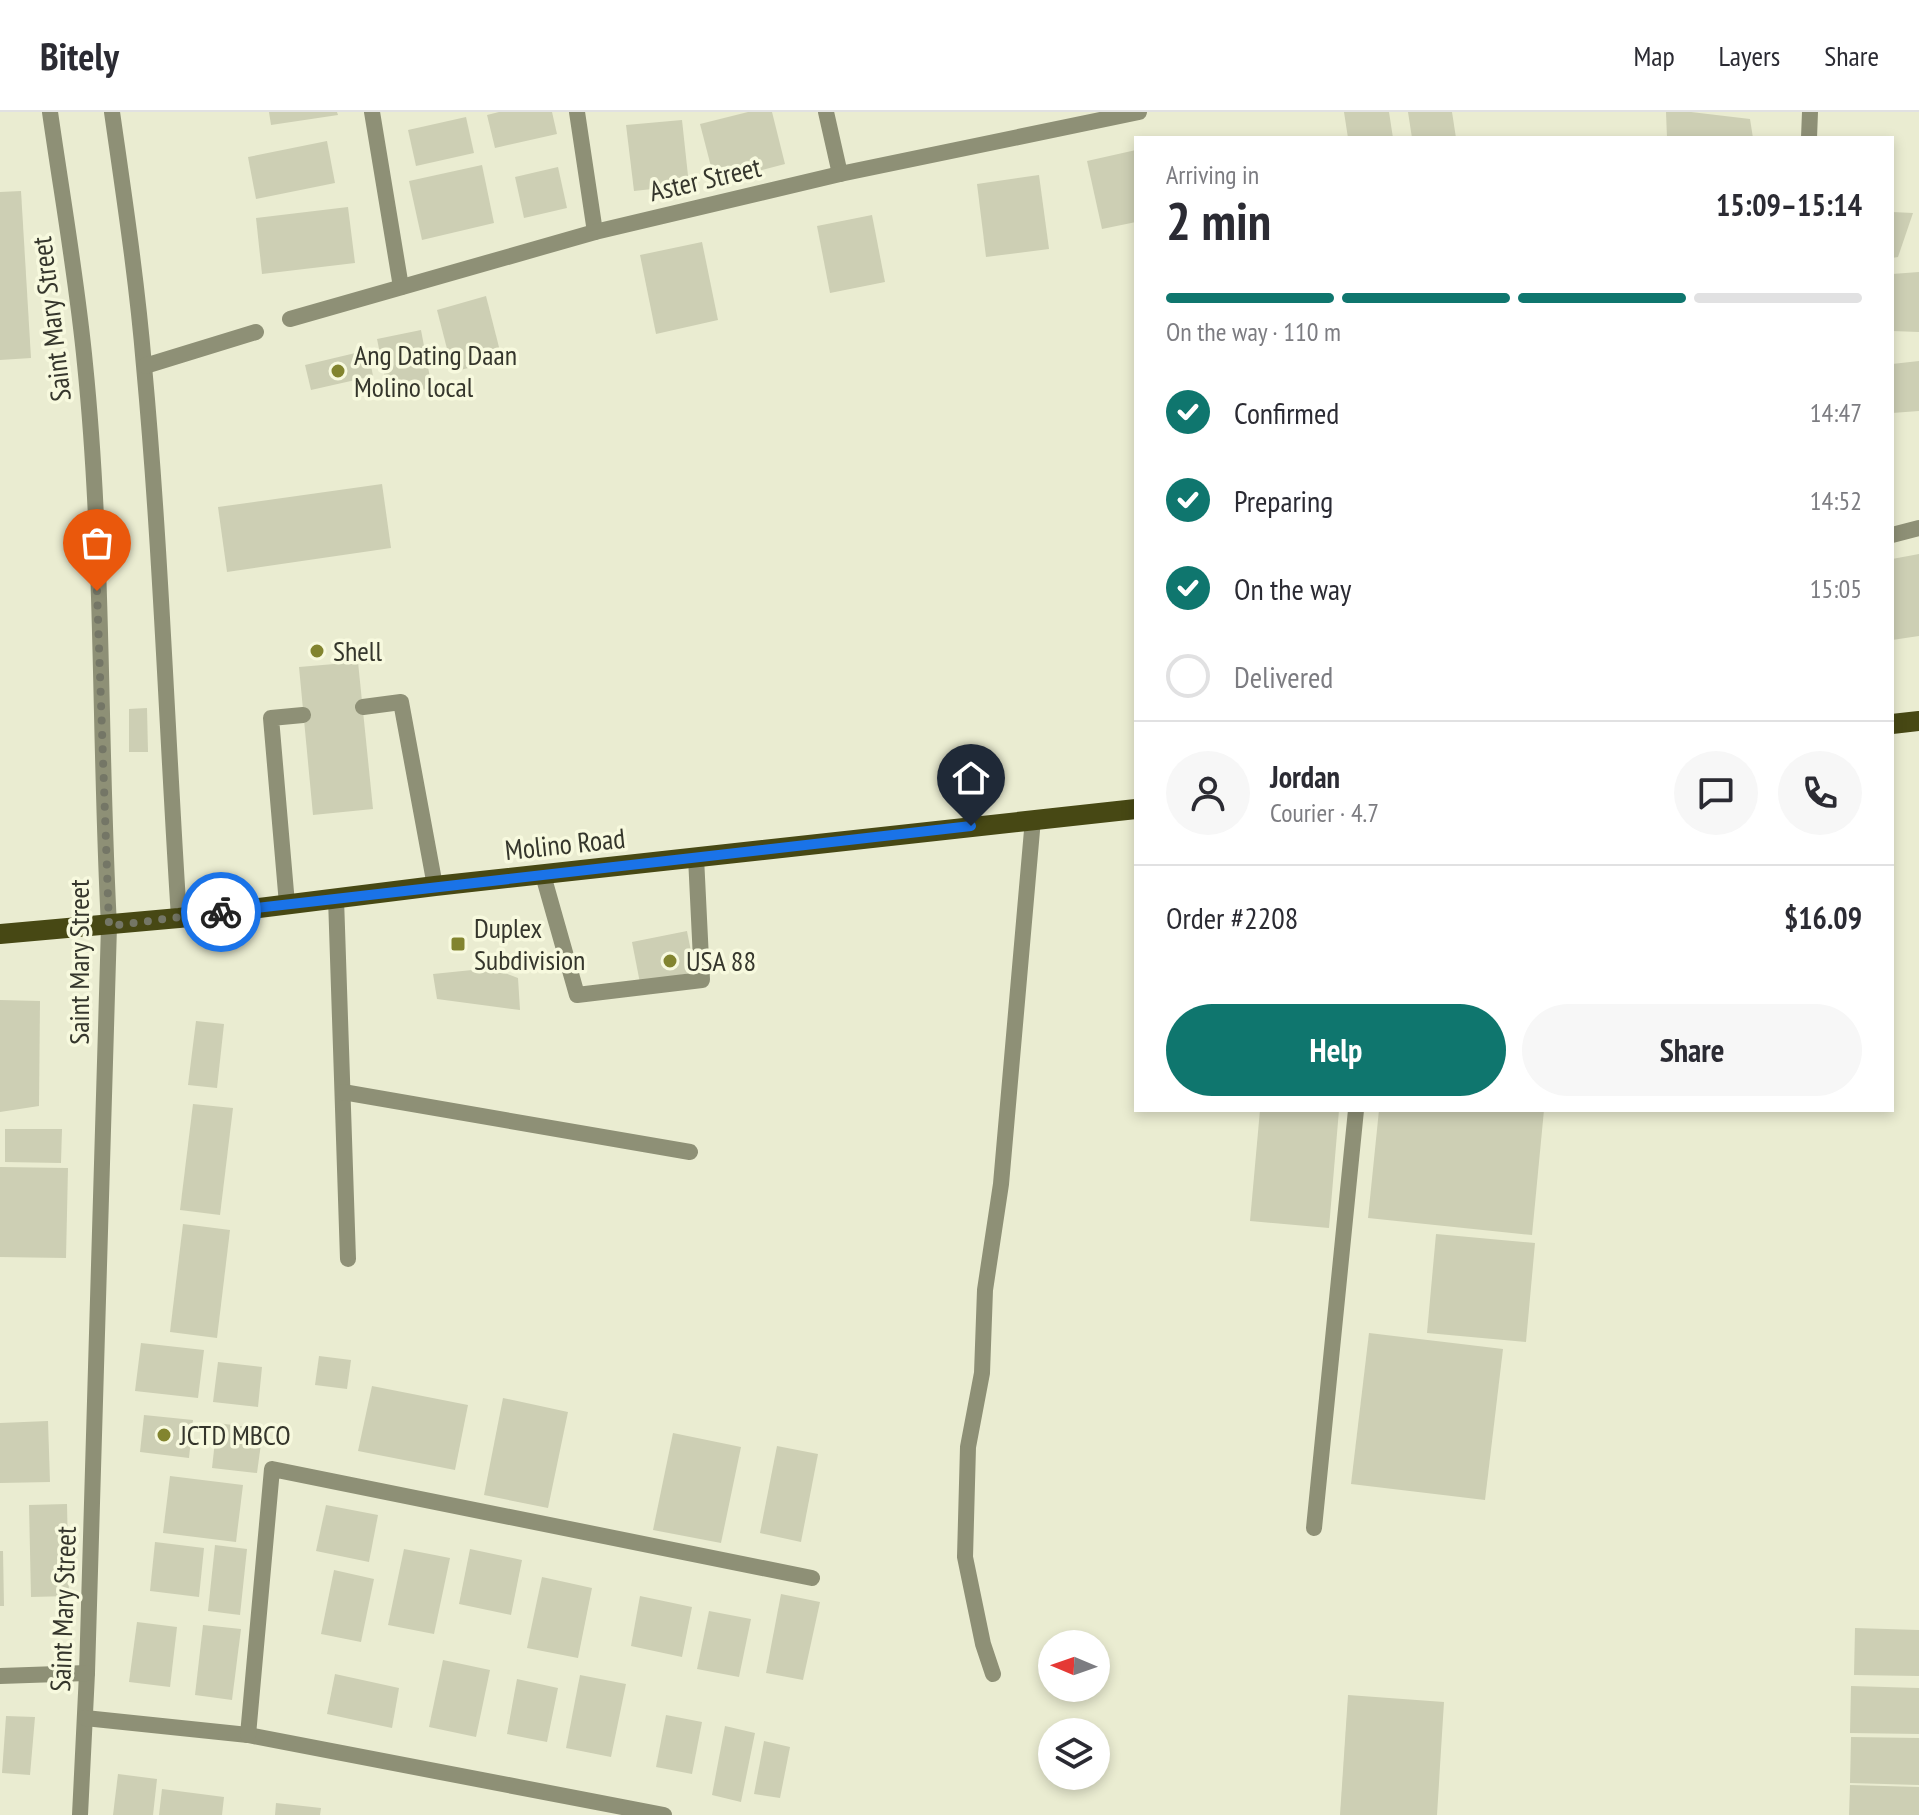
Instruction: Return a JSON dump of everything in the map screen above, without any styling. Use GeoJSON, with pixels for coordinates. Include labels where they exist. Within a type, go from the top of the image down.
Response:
{"type":"FeatureCollection","features":[{"type":"Feature","properties":{"kind":"main road"},"geometry":{"type":"LineString","coordinates":[[1894,724],[1919,721]]}},
{"type":"Feature","properties":{"kind":"main road","name":"Molino Road"},"geometry":{"type":"LineString","coordinates":[[0,934],[109,926],[435,886],[1134,809]]}},
{"type":"Feature","properties":{"kind":"street","name":"Saint Mary Street"},"geometry":{"type":"LineString","coordinates":[[50,112],[85,363],[96,535],[103,828],[109,926],[80,1815]]}},
{"type":"Feature","properties":{"kind":"street"},"geometry":{"type":"LineString","coordinates":[[112,112],[145,366],[179,918]]}},
{"type":"Feature","properties":{"kind":"street"},"geometry":{"type":"LineString","coordinates":[[372,112],[401,287]]}},
{"type":"Feature","properties":{"kind":"street"},"geometry":{"type":"LineString","coordinates":[[577,112],[595,232]]}},
{"type":"Feature","properties":{"kind":"street"},"geometry":{"type":"LineString","coordinates":[[826,112],[840,174]]}},
{"type":"Feature","properties":{"kind":"street","name":"Aster Street"},"geometry":{"type":"LineString","coordinates":[[290,319],[595,232],[840,174],[1139,112]]}},
{"type":"Feature","properties":{"kind":"street"},"geometry":{"type":"LineString","coordinates":[[1809,136],[1810,112]]}},
{"type":"Feature","properties":{"kind":"street"},"geometry":{"type":"LineString","coordinates":[[145,366],[256,332]]}},
{"type":"Feature","properties":{"kind":"street"},"geometry":{"type":"LineString","coordinates":[[1894,534],[1919,528]]}},
{"type":"Feature","properties":{"kind":"street"},"geometry":{"type":"LineString","coordinates":[[363,707],[401,702],[435,886]]}},
{"type":"Feature","properties":{"kind":"street"},"geometry":{"type":"LineString","coordinates":[[287,904],[271,718],[303,715]]}},
{"type":"Feature","properties":{"kind":"street"},"geometry":{"type":"LineString","coordinates":[[993,1674],[983,1644],[965,1557],[968,1447],[982,1373],[985,1290],[1001,1184],[1033,819]]}},
{"type":"Feature","properties":{"kind":"street"},"geometry":{"type":"LineString","coordinates":[[543,875],[577,995],[702,980],[696,857]]}},
{"type":"Feature","properties":{"kind":"street"},"geometry":{"type":"LineString","coordinates":[[336,898],[348,1259]]}},
{"type":"Feature","properties":{"kind":"street"},"geometry":{"type":"LineString","coordinates":[[343,1092],[690,1152]]}},
{"type":"Feature","properties":{"kind":"street"},"geometry":{"type":"LineString","coordinates":[[1314,1528],[1356,1112]]}},
{"type":"Feature","properties":{"kind":"street"},"geometry":{"type":"LineString","coordinates":[[248,1735],[272,1469],[812,1578]]}},
{"type":"Feature","properties":{"kind":"street"},"geometry":{"type":"LineString","coordinates":[[0,1676],[87,1673]]}},
{"type":"Feature","properties":{"kind":"street"},"geometry":{"type":"LineString","coordinates":[[85,1718],[248,1735],[664,1815]]}},
{"type":"Feature","properties":{"kind":"building"},"geometry":{"type":"Polygon","coordinates":[[[269,112],[337,112],[338,115],[271,125],[269,112]]]}},
{"type":"Feature","properties":{"kind":"building"},"geometry":{"type":"Polygon","coordinates":[[[499,112],[552,112],[557,134],[495,148],[487,115],[499,112]]]}},
{"type":"Feature","properties":{"kind":"building"},"geometry":{"type":"Polygon","coordinates":[[[748,112],[772,112],[785,164],[715,182],[700,124],[748,112]]]}},
{"type":"Feature","properties":{"kind":"building"},"geometry":{"type":"Polygon","coordinates":[[[1344,112],[1389,112],[1393,136],[1348,136],[1344,112]]]}},
{"type":"Feature","properties":{"kind":"building"},"geometry":{"type":"Polygon","coordinates":[[[1408,112],[1452,112],[1456,136],[1412,136],[1408,112]]]}},
{"type":"Feature","properties":{"kind":"building"},"geometry":{"type":"Polygon","coordinates":[[[1666,112],[1750,119],[1753,136],[1667,136],[1666,112]]]}},
{"type":"Feature","properties":{"kind":"building"},"geometry":{"type":"Polygon","coordinates":[[[466,117],[474,153],[416,166],[408,130],[466,117]]]}},
{"type":"Feature","properties":{"kind":"building"},"geometry":{"type":"Polygon","coordinates":[[[682,120],[689,185],[634,191],[626,125],[682,120]]]}},
{"type":"Feature","properties":{"kind":"building"},"geometry":{"type":"Polygon","coordinates":[[[327,141],[335,183],[256,199],[248,157],[327,141]]]}},
{"type":"Feature","properties":{"kind":"building"},"geometry":{"type":"Polygon","coordinates":[[[1134,150],[1134,222],[1102,229],[1087,161],[1134,150]]]}},
{"type":"Feature","properties":{"kind":"building"},"geometry":{"type":"Polygon","coordinates":[[[482,165],[494,223],[422,240],[409,181],[482,165]]]}},
{"type":"Feature","properties":{"kind":"building"},"geometry":{"type":"Polygon","coordinates":[[[558,167],[567,208],[524,218],[515,177],[558,167]]]}},
{"type":"Feature","properties":{"kind":"building"},"geometry":{"type":"Polygon","coordinates":[[[1039,175],[1049,249],[986,257],[977,184],[1039,175]]]}},
{"type":"Feature","properties":{"kind":"building"},"geometry":{"type":"Polygon","coordinates":[[[21,191],[31,358],[0,360],[0,192],[21,191]]]}},
{"type":"Feature","properties":{"kind":"building"},"geometry":{"type":"Polygon","coordinates":[[[348,207],[355,263],[262,274],[256,218],[348,207]]]}},
{"type":"Feature","properties":{"kind":"building"},"geometry":{"type":"Polygon","coordinates":[[[1894,212],[1913,213],[1898,257],[1894,258],[1894,212]]]}},
{"type":"Feature","properties":{"kind":"building"},"geometry":{"type":"Polygon","coordinates":[[[872,215],[885,282],[830,293],[817,226],[872,215]]]}},
{"type":"Feature","properties":{"kind":"building"},"geometry":{"type":"Polygon","coordinates":[[[702,242],[718,320],[656,334],[640,255],[702,242]]]}},
{"type":"Feature","properties":{"kind":"building"},"geometry":{"type":"Polygon","coordinates":[[[1919,272],[1919,332],[1894,331],[1894,274],[1919,272]]]}},
{"type":"Feature","properties":{"kind":"building"},"geometry":{"type":"Polygon","coordinates":[[[486,296],[502,359],[453,372],[437,310],[486,296]]]}},
{"type":"Feature","properties":{"kind":"building"},"geometry":{"type":"Polygon","coordinates":[[[421,330],[432,388],[389,397],[377,339],[421,330]]]}},
{"type":"Feature","properties":{"kind":"building"},"geometry":{"type":"Polygon","coordinates":[[[368,350],[373,376],[311,390],[305,365],[368,350]]]}},
{"type":"Feature","properties":{"kind":"building"},"geometry":{"type":"Polygon","coordinates":[[[1919,361],[1919,411],[1894,413],[1894,364],[1919,361]]]}},
{"type":"Feature","properties":{"kind":"building"},"geometry":{"type":"Polygon","coordinates":[[[382,484],[391,548],[227,572],[218,507],[382,484]]]}},
{"type":"Feature","properties":{"kind":"building"},"geometry":{"type":"Polygon","coordinates":[[[1919,554],[1919,636],[1894,640],[1894,559],[1919,554]]]}},
{"type":"Feature","properties":{"kind":"building"},"geometry":{"type":"Polygon","coordinates":[[[358,662],[373,809],[313,815],[299,667],[358,662]]]}},
{"type":"Feature","properties":{"kind":"building"},"geometry":{"type":"Polygon","coordinates":[[[147,708],[148,752],[129,752],[129,709],[147,708]]]}},
{"type":"Feature","properties":{"kind":"building"},"geometry":{"type":"Polygon","coordinates":[[[687,931],[695,972],[640,983],[632,942],[687,931]]]}},
{"type":"Feature","properties":{"kind":"building"},"geometry":{"type":"Polygon","coordinates":[[[492,968],[518,978],[520,1010],[437,999],[433,974],[492,968]]]}},
{"type":"Feature","properties":{"kind":"building"},"geometry":{"type":"Polygon","coordinates":[[[0,1000],[40,1001],[39,1106],[0,1112],[0,1000]]]}},
{"type":"Feature","properties":{"kind":"building"},"geometry":{"type":"Polygon","coordinates":[[[196,1021],[224,1024],[217,1088],[188,1085],[196,1021]]]}},
{"type":"Feature","properties":{"kind":"building"},"geometry":{"type":"Polygon","coordinates":[[[193,1104],[233,1108],[220,1215],[180,1210],[193,1104]]]}},
{"type":"Feature","properties":{"kind":"building"},"geometry":{"type":"Polygon","coordinates":[[[1260,1112],[1339,1112],[1329,1228],[1250,1221],[1260,1112]]]}},
{"type":"Feature","properties":{"kind":"building"},"geometry":{"type":"Polygon","coordinates":[[[1379,1112],[1544,1112],[1532,1235],[1368,1218],[1379,1112]]]}},
{"type":"Feature","properties":{"kind":"building"},"geometry":{"type":"Polygon","coordinates":[[[5,1129],[62,1129],[61,1163],[5,1162],[5,1129]]]}},
{"type":"Feature","properties":{"kind":"building"},"geometry":{"type":"Polygon","coordinates":[[[0,1167],[68,1168],[66,1258],[0,1257],[0,1167]]]}},
{"type":"Feature","properties":{"kind":"building"},"geometry":{"type":"Polygon","coordinates":[[[183,1224],[230,1230],[217,1338],[170,1332],[183,1224]]]}},
{"type":"Feature","properties":{"kind":"building"},"geometry":{"type":"Polygon","coordinates":[[[1436,1234],[1535,1243],[1526,1342],[1427,1333],[1436,1234]]]}},
{"type":"Feature","properties":{"kind":"building"},"geometry":{"type":"Polygon","coordinates":[[[1369,1333],[1503,1349],[1485,1500],[1351,1484],[1369,1333]]]}},
{"type":"Feature","properties":{"kind":"building"},"geometry":{"type":"Polygon","coordinates":[[[141,1343],[204,1350],[198,1398],[135,1391],[141,1343]]]}},
{"type":"Feature","properties":{"kind":"building"},"geometry":{"type":"Polygon","coordinates":[[[319,1356],[351,1360],[347,1389],[315,1385],[319,1356]]]}},
{"type":"Feature","properties":{"kind":"building"},"geometry":{"type":"Polygon","coordinates":[[[218,1362],[262,1367],[258,1407],[213,1402],[218,1362]]]}},
{"type":"Feature","properties":{"kind":"building"},"geometry":{"type":"Polygon","coordinates":[[[372,1386],[468,1405],[455,1470],[358,1451],[372,1386]]]}},
{"type":"Feature","properties":{"kind":"building"},"geometry":{"type":"Polygon","coordinates":[[[503,1398],[568,1412],[548,1508],[484,1495],[503,1398]]]}},
{"type":"Feature","properties":{"kind":"building"},"geometry":{"type":"Polygon","coordinates":[[[144,1415],[193,1420],[189,1458],[140,1452],[144,1415]]]}},
{"type":"Feature","properties":{"kind":"building"},"geometry":{"type":"Polygon","coordinates":[[[48,1421],[50,1482],[0,1483],[0,1423],[48,1421]]]}},
{"type":"Feature","properties":{"kind":"building"},"geometry":{"type":"Polygon","coordinates":[[[217,1423],[263,1429],[257,1473],[212,1468],[217,1423]]]}},
{"type":"Feature","properties":{"kind":"building"},"geometry":{"type":"Polygon","coordinates":[[[673,1433],[741,1447],[721,1543],[653,1530],[673,1433]]]}},
{"type":"Feature","properties":{"kind":"building"},"geometry":{"type":"Polygon","coordinates":[[[777,1446],[818,1454],[801,1542],[760,1533],[777,1446]]]}},
{"type":"Feature","properties":{"kind":"building"},"geometry":{"type":"Polygon","coordinates":[[[170,1476],[243,1485],[236,1542],[163,1533],[170,1476]]]}},
{"type":"Feature","properties":{"kind":"building"},"geometry":{"type":"Polygon","coordinates":[[[67,1504],[69,1596],[31,1597],[29,1505],[67,1504]]]}},
{"type":"Feature","properties":{"kind":"building"},"geometry":{"type":"Polygon","coordinates":[[[326,1505],[378,1515],[369,1562],[316,1551],[326,1505]]]}},
{"type":"Feature","properties":{"kind":"building"},"geometry":{"type":"Polygon","coordinates":[[[155,1542],[204,1548],[199,1597],[150,1591],[155,1542]]]}},
{"type":"Feature","properties":{"kind":"building"},"geometry":{"type":"Polygon","coordinates":[[[215,1545],[247,1549],[240,1615],[208,1611],[215,1545]]]}},
{"type":"Feature","properties":{"kind":"building"},"geometry":{"type":"Polygon","coordinates":[[[404,1549],[450,1558],[434,1634],[388,1625],[404,1549]]]}},
{"type":"Feature","properties":{"kind":"building"},"geometry":{"type":"Polygon","coordinates":[[[470,1549],[522,1560],[511,1615],[459,1604],[470,1549]]]}},
{"type":"Feature","properties":{"kind":"building"},"geometry":{"type":"Polygon","coordinates":[[[0,1551],[3,1551],[4,1606],[0,1606],[0,1551]]]}},
{"type":"Feature","properties":{"kind":"building"},"geometry":{"type":"Polygon","coordinates":[[[334,1570],[374,1579],[361,1642],[321,1634],[334,1570]]]}},
{"type":"Feature","properties":{"kind":"building"},"geometry":{"type":"Polygon","coordinates":[[[542,1577],[592,1588],[578,1658],[527,1648],[542,1577]]]}},
{"type":"Feature","properties":{"kind":"building"},"geometry":{"type":"Polygon","coordinates":[[[781,1594],[820,1602],[803,1680],[766,1673],[781,1594]]]}},
{"type":"Feature","properties":{"kind":"building"},"geometry":{"type":"Polygon","coordinates":[[[640,1596],[692,1607],[682,1657],[631,1646],[640,1596]]]}},
{"type":"Feature","properties":{"kind":"building"},"geometry":{"type":"Polygon","coordinates":[[[709,1611],[751,1619],[739,1677],[697,1669],[709,1611]]]}},
{"type":"Feature","properties":{"kind":"building"},"geometry":{"type":"Polygon","coordinates":[[[137,1622],[177,1627],[170,1687],[129,1682],[137,1622]]]}},
{"type":"Feature","properties":{"kind":"building"},"geometry":{"type":"Polygon","coordinates":[[[203,1625],[241,1629],[232,1700],[195,1695],[203,1625]]]}},
{"type":"Feature","properties":{"kind":"building"},"geometry":{"type":"Polygon","coordinates":[[[1855,1628],[1919,1630],[1919,1676],[1854,1675],[1855,1628]]]}},
{"type":"Feature","properties":{"kind":"building"},"geometry":{"type":"Polygon","coordinates":[[[443,1660],[490,1670],[476,1737],[429,1727],[443,1660]]]}},
{"type":"Feature","properties":{"kind":"building"},"geometry":{"type":"Polygon","coordinates":[[[335,1674],[399,1688],[392,1728],[327,1714],[335,1674]]]}},
{"type":"Feature","properties":{"kind":"building"},"geometry":{"type":"Polygon","coordinates":[[[580,1675],[626,1684],[611,1757],[566,1748],[580,1675]]]}},
{"type":"Feature","properties":{"kind":"building"},"geometry":{"type":"Polygon","coordinates":[[[517,1679],[558,1688],[547,1742],[507,1734],[517,1679]]]}},
{"type":"Feature","properties":{"kind":"building"},"geometry":{"type":"Polygon","coordinates":[[[1851,1686],[1919,1688],[1919,1734],[1850,1733],[1851,1686]]]}},
{"type":"Feature","properties":{"kind":"building"},"geometry":{"type":"Polygon","coordinates":[[[1348,1695],[1444,1702],[1437,1815],[1340,1815],[1348,1695]]]}},
{"type":"Feature","properties":{"kind":"building"},"geometry":{"type":"Polygon","coordinates":[[[666,1715],[702,1722],[692,1774],[656,1767],[666,1715]]]}},
{"type":"Feature","properties":{"kind":"building"},"geometry":{"type":"Polygon","coordinates":[[[6,1716],[35,1717],[30,1775],[2,1773],[6,1716]]]}},
{"type":"Feature","properties":{"kind":"building"},"geometry":{"type":"Polygon","coordinates":[[[725,1726],[755,1733],[741,1802],[712,1795],[725,1726]]]}},
{"type":"Feature","properties":{"kind":"building"},"geometry":{"type":"Polygon","coordinates":[[[1851,1737],[1919,1738],[1919,1785],[1850,1783],[1851,1737]]]}},
{"type":"Feature","properties":{"kind":"building"},"geometry":{"type":"Polygon","coordinates":[[[764,1741],[790,1747],[780,1798],[754,1794],[764,1741]]]}},
{"type":"Feature","properties":{"kind":"building"},"geometry":{"type":"Polygon","coordinates":[[[118,1774],[157,1779],[153,1815],[113,1815],[118,1774]]]}},
{"type":"Feature","properties":{"kind":"building"},"geometry":{"type":"Polygon","coordinates":[[[1850,1785],[1919,1787],[1919,1815],[1849,1815],[1850,1785]]]}},
{"type":"Feature","properties":{"kind":"building"},"geometry":{"type":"Polygon","coordinates":[[[162,1789],[224,1797],[222,1815],[159,1815],[162,1789]]]}},
{"type":"Feature","properties":{"kind":"building"},"geometry":{"type":"Polygon","coordinates":[[[276,1803],[321,1808],[320,1815],[275,1815],[276,1803]]]}},
{"type":"Feature","properties":{"kind":"way so far"},"geometry":{"type":"LineString","coordinates":[[97,591],[103,828],[109,926],[221,912]]}},
{"type":"Feature","properties":{"kind":"place","name":"Ang Dating Daan Molino local"},"geometry":{"type":"Point","coordinates":[338,371]}},
{"type":"Feature","properties":{"kind":"place","name":"Shell"},"geometry":{"type":"Point","coordinates":[317,651]}},
{"type":"Feature","properties":{"kind":"place","name":"Duplex Subdivision"},"geometry":{"type":"Point","coordinates":[458,944]}},
{"type":"Feature","properties":{"kind":"place","name":"USA 88"},"geometry":{"type":"Point","coordinates":[670,961]}},
{"type":"Feature","properties":{"kind":"place","name":"JCTD MBCO"},"geometry":{"type":"Point","coordinates":[164,1435]}},
{"type":"Feature","properties":{"kind":"route"},"geometry":{"type":"LineString","coordinates":[[221,912],[971,826]]}}]}
